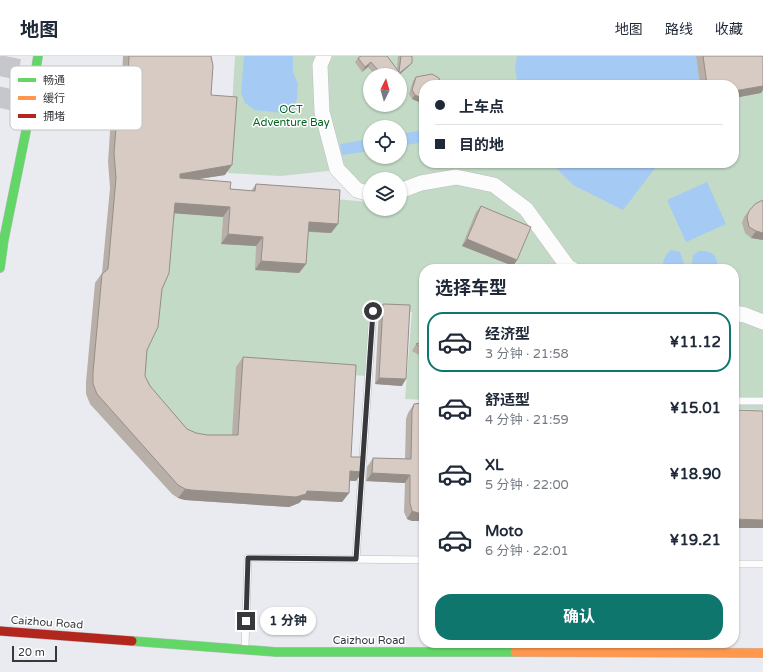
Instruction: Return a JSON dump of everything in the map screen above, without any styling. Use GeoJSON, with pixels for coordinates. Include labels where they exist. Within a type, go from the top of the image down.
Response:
{"type":"FeatureCollection","features":[{"type":"Feature","properties":{"kind":"main road"},"geometry":{"type":"LineString","coordinates":[[36,66],[38,56]]}},
{"type":"Feature","properties":{"kind":"main road"},"geometry":{"type":"LineString","coordinates":[[0,268],[4,239],[26,130]]}},
{"type":"Feature","properties":{"kind":"main road","name":"Caizhou Road"},"geometry":{"type":"LineString","coordinates":[[0,630],[276,652],[763,653]]}},
{"type":"Feature","properties":{"kind":"street"},"geometry":{"type":"LineString","coordinates":[[324,56],[320,65],[322,112],[337,170],[357,190],[363,192]]}},
{"type":"Feature","properties":{"kind":"street"},"geometry":{"type":"LineString","coordinates":[[407,188],[421,183],[456,177],[494,185],[526,209],[566,264]]}},
{"type":"Feature","properties":{"kind":"street"},"geometry":{"type":"LineString","coordinates":[[739,314],[763,322]]}},
{"type":"Feature","properties":{"kind":"lane"},"geometry":{"type":"LineString","coordinates":[[356,559],[373,311]]}},
{"type":"Feature","properties":{"kind":"lane"},"geometry":{"type":"LineString","coordinates":[[739,401],[763,401]]}},
{"type":"Feature","properties":{"kind":"lane"},"geometry":{"type":"LineString","coordinates":[[245,649],[248,558],[419,560]]}},
{"type":"Feature","properties":{"kind":"lane"},"geometry":{"type":"LineString","coordinates":[[739,564],[763,564]]}},
{"type":"Feature","properties":{"kind":"green space","name":"OCT Adventure Bay"},"geometry":{"type":"Polygon","coordinates":[[[235,56],[763,56],[763,410],[739,409],[739,264],[419,264],[419,400],[405,399],[412,312],[373,311],[369,376],[350,375],[232,445],[200,445],[144,396],[140,359],[169,213],[223,217],[221,244],[302,231],[334,199],[363,201],[363,216],[407,216],[407,172],[363,172],[363,189],[337,170],[281,176],[228,173],[235,56]]]}},
{"type":"Feature","properties":{"kind":"water"},"geometry":{"type":"Polygon","coordinates":[[[244,56],[293,56],[293,72],[298,84],[297,99],[292,109],[282,113],[255,110],[245,103],[241,93],[244,56]]]}},
{"type":"Feature","properties":{"kind":"water"},"geometry":{"type":"Polygon","coordinates":[[[517,56],[696,56],[699,80],[517,80],[515,68],[517,56]]]}},
{"type":"Feature","properties":{"kind":"water"},"geometry":{"type":"Polygon","coordinates":[[[419,131],[419,143],[407,145],[407,133],[419,131]]]}},
{"type":"Feature","properties":{"kind":"water"},"geometry":{"type":"Polygon","coordinates":[[[363,140],[363,152],[342,155],[340,144],[363,140]]]}},
{"type":"Feature","properties":{"kind":"water"},"geometry":{"type":"Polygon","coordinates":[[[556,168],[655,168],[623,210],[573,185],[556,168]]]}},
{"type":"Feature","properties":{"kind":"water"},"geometry":{"type":"Polygon","coordinates":[[[707,182],[726,224],[686,242],[667,200],[707,182]]]}},
{"type":"Feature","properties":{"kind":"water"},"geometry":{"type":"Polygon","coordinates":[[[671,250],[680,252],[684,264],[663,264],[664,258],[671,250]]]}},
{"type":"Feature","properties":{"kind":"water"},"geometry":{"type":"Polygon","coordinates":[[[699,251],[711,253],[717,260],[717,264],[692,264],[693,255],[699,251]]]}},
{"type":"Feature","properties":{"kind":"building"},"geometry":{"type":"Polygon","coordinates":[[[129,56],[211,56],[213,66],[211,95],[237,97],[232,165],[180,174],[180,178],[231,182],[230,189],[255,191],[256,184],[340,190],[338,224],[309,222],[306,264],[261,261],[263,237],[228,234],[230,207],[175,203],[169,273],[162,289],[158,327],[147,350],[145,376],[150,386],[187,429],[196,433],[207,435],[238,435],[243,357],[356,365],[351,457],[364,457],[363,472],[350,471],[349,493],[307,491],[306,494],[296,497],[185,489],[178,485],[97,394],[93,384],[93,372],[102,274],[108,269],[116,178],[114,153],[116,130],[142,130],[142,66],[128,66],[129,56]]]}},
{"type":"Feature","properties":{"kind":"building"},"geometry":{"type":"Polygon","coordinates":[[[361,56],[387,56],[396,68],[376,68],[371,62],[365,67],[358,58],[361,56]]]}},
{"type":"Feature","properties":{"kind":"building"},"geometry":{"type":"Polygon","coordinates":[[[401,56],[412,56],[412,63],[406,68],[400,68],[401,56]]]}},
{"type":"Feature","properties":{"kind":"building"},"geometry":{"type":"Polygon","coordinates":[[[703,56],[763,56],[763,86],[739,90],[739,80],[706,80],[703,56]]]}},
{"type":"Feature","properties":{"kind":"building"},"geometry":{"type":"Polygon","coordinates":[[[432,74],[439,78],[439,80],[419,80],[419,97],[415,95],[412,90],[416,77],[432,74]]]}},
{"type":"Feature","properties":{"kind":"building"},"geometry":{"type":"Polygon","coordinates":[[[763,200],[763,233],[749,227],[747,217],[749,211],[755,204],[763,200]]]}},
{"type":"Feature","properties":{"kind":"building"},"geometry":{"type":"Polygon","coordinates":[[[481,206],[531,227],[517,260],[467,239],[481,206]]]}},
{"type":"Feature","properties":{"kind":"building"},"geometry":{"type":"Polygon","coordinates":[[[383,304],[410,305],[406,379],[379,378],[383,304]]]}},
{"type":"Feature","properties":{"kind":"building"},"geometry":{"type":"Polygon","coordinates":[[[414,404],[419,404],[419,513],[412,511],[410,503],[410,475],[372,473],[373,458],[411,459],[412,411],[414,404]]]}},
{"type":"Feature","properties":{"kind":"building"},"geometry":{"type":"Polygon","coordinates":[[[739,410],[763,411],[763,520],[739,519],[739,410]]]}},
{"type":"Feature","properties":{"kind":"tunnel"},"geometry":{"type":"LineString","coordinates":[[0,108],[11,56]]}},
{"type":"Feature","properties":{"kind":"traffic: fast"},"geometry":{"type":"LineString","coordinates":[[36,66],[38,56]]}},
{"type":"Feature","properties":{"kind":"traffic: fast"},"geometry":{"type":"LineString","coordinates":[[0,268],[4,239],[26,130]]}},
{"type":"Feature","properties":{"kind":"traffic: fast"},"geometry":{"type":"LineString","coordinates":[[132,641],[276,652],[515,652]]}},
{"type":"Feature","properties":{"kind":"traffic: slow"},"geometry":{"type":"LineString","coordinates":[[515,652],[763,653]]}},
{"type":"Feature","properties":{"kind":"traffic: jam"},"geometry":{"type":"LineString","coordinates":[[0,631],[132,641]]}},
{"type":"Feature","properties":{"kind":"route"},"geometry":{"type":"LineString","coordinates":[[246,621],[248,558],[356,559],[373,311]]}}]}
